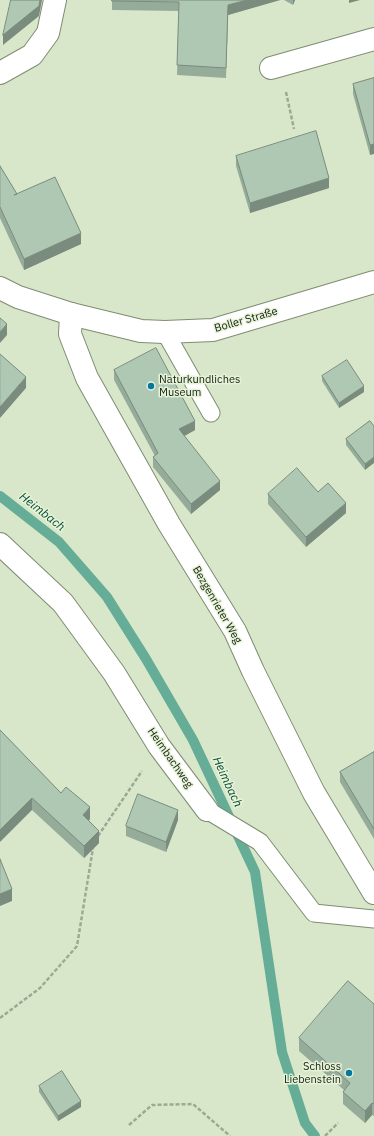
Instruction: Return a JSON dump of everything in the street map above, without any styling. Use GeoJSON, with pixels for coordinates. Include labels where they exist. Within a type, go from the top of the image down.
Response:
{"type":"FeatureCollection","features":[{"type":"Feature","properties":{"kind":"street"},"geometry":{"type":"LineString","coordinates":[[0,73],[32,56],[48,32],[55,0]]}},
{"type":"Feature","properties":{"kind":"street"},"geometry":{"type":"LineString","coordinates":[[276,67],[374,39]]}},
{"type":"Feature","properties":{"kind":"street","name":"Boller Straße"},"geometry":{"type":"LineString","coordinates":[[0,288],[18,297],[70,314],[142,330],[165,332],[213,330],[374,282]]}},
{"type":"Feature","properties":{"kind":"street","name":"Bezgenrieter Weg"},"geometry":{"type":"LineString","coordinates":[[70,314],[70,334],[87,378],[169,524],[235,632],[314,793],[374,893]]}},
{"type":"Feature","properties":{"kind":"street","name":"Heimbachweg"},"geometry":{"type":"LineString","coordinates":[[0,544],[63,603],[114,673],[159,746],[207,810]]}},
{"type":"Feature","properties":{"kind":"lane"},"geometry":{"type":"LineString","coordinates":[[165,332],[211,413]]}},
{"type":"Feature","properties":{"kind":"lane","name":"Heimbachweg"},"geometry":{"type":"LineString","coordinates":[[207,810],[260,842],[314,913],[374,919]]}},
{"type":"Feature","properties":{"kind":"path"},"geometry":{"type":"LineString","coordinates":[[276,67],[294,129]]}},
{"type":"Feature","properties":{"kind":"path"},"geometry":{"type":"LineString","coordinates":[[98,836],[159,746]]}},
{"type":"Feature","properties":{"kind":"path"},"geometry":{"type":"LineString","coordinates":[[0,1018],[40,988],[77,946],[94,843]]}},
{"type":"Feature","properties":{"kind":"path"},"geometry":{"type":"LineString","coordinates":[[129,1125],[152,1105],[193,1104],[230,1136]]}},
{"type":"Feature","properties":{"kind":"path"},"geometry":{"type":"LineString","coordinates":[[326,1135],[338,1123]]}},
{"type":"Feature","properties":{"kind":"building"},"geometry":{"type":"Polygon","coordinates":[[[11,0],[40,0],[39,6],[3,35],[11,0]]]}},
{"type":"Feature","properties":{"kind":"building"},"geometry":{"type":"Polygon","coordinates":[[[112,0],[247,0],[228,5],[226,68],[177,65],[179,2],[112,0]]]}},
{"type":"Feature","properties":{"kind":"building"},"geometry":{"type":"Polygon","coordinates":[[[374,78],[374,144],[370,145],[353,84],[374,78]]]}},
{"type":"Feature","properties":{"kind":"building"},"geometry":{"type":"Polygon","coordinates":[[[316,131],[329,178],[250,203],[236,156],[316,131]]]}},
{"type":"Feature","properties":{"kind":"building"},"geometry":{"type":"Polygon","coordinates":[[[0,166],[17,194],[55,177],[81,233],[24,259],[0,207],[0,166]]]}},
{"type":"Feature","properties":{"kind":"building"},"geometry":{"type":"Polygon","coordinates":[[[0,318],[7,324],[0,332],[0,318]]]}},
{"type":"Feature","properties":{"kind":"building"},"geometry":{"type":"Polygon","coordinates":[[[156,348],[195,421],[179,429],[220,481],[191,504],[153,457],[158,453],[114,370],[156,348]]]}},
{"type":"Feature","properties":{"kind":"building"},"geometry":{"type":"Polygon","coordinates":[[[0,354],[26,377],[0,407],[0,354]]]}},
{"type":"Feature","properties":{"kind":"building"},"geometry":{"type":"Polygon","coordinates":[[[347,360],[364,386],[339,403],[322,376],[347,360]]]}},
{"type":"Feature","properties":{"kind":"building"},"geometry":{"type":"Polygon","coordinates":[[[370,421],[374,426],[374,457],[365,464],[346,439],[370,421]]]}},
{"type":"Feature","properties":{"kind":"building"},"geometry":{"type":"Polygon","coordinates":[[[297,468],[318,492],[328,483],[346,503],[306,537],[268,494],[297,468]]]}},
{"type":"Feature","properties":{"kind":"building"},"geometry":{"type":"Polygon","coordinates":[[[0,730],[61,793],[66,787],[90,807],[83,815],[99,831],[84,846],[32,798],[0,830],[0,730]]]}},
{"type":"Feature","properties":{"kind":"building"},"geometry":{"type":"Polygon","coordinates":[[[374,752],[374,829],[340,772],[374,752]]]}},
{"type":"Feature","properties":{"kind":"building"},"geometry":{"type":"Polygon","coordinates":[[[138,794],[178,810],[166,842],[126,826],[138,794]]]}},
{"type":"Feature","properties":{"kind":"building"},"geometry":{"type":"Polygon","coordinates":[[[0,859],[12,889],[0,894],[0,859]]]}},
{"type":"Feature","properties":{"kind":"building","name":"Schloss Liebenstein"},"geometry":{"type":"Polygon","coordinates":[[[348,981],[374,1004],[374,1104],[372,1103],[365,1111],[343,1092],[350,1083],[299,1038],[348,981]]]}},
{"type":"Feature","properties":{"kind":"building"},"geometry":{"type":"Polygon","coordinates":[[[62,1071],[81,1101],[58,1116],[39,1086],[62,1071]]]}},
{"type":"Feature","properties":{"kind":"waterway","name":"Heimbach"},"geometry":{"type":"LineString","coordinates":[[0,496],[59,542],[107,597],[146,659],[193,740],[255,872],[282,1052],[305,1123],[315,1136]]}},
{"type":"Feature","properties":{"kind":"place","name":"Naturkundliches Museum"},"geometry":{"type":"Point","coordinates":[151,386]}},
{"type":"Feature","properties":{"kind":"place","name":"Schloss Liebenstein"},"geometry":{"type":"Point","coordinates":[349,1073]}}]}
